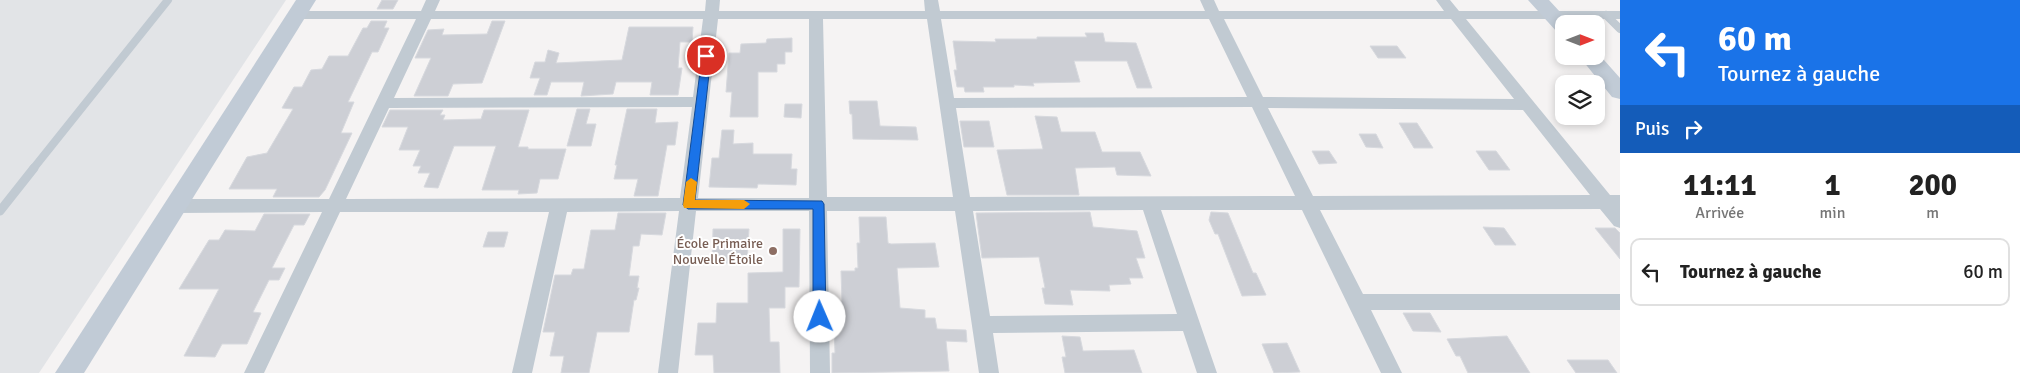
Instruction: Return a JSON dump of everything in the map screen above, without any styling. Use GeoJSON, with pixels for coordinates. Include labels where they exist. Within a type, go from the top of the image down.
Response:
{"type":"FeatureCollection","features":[{"type":"Feature","properties":{"kind":"street"},"geometry":{"type":"LineString","coordinates":[[1443,0],[1527,105],[1612,202],[1620,221]]}},
{"type":"Feature","properties":{"kind":"street"},"geometry":{"type":"LineString","coordinates":[[1538,0],[1555,18]]}},
{"type":"Feature","properties":{"kind":"street"},"geometry":{"type":"LineString","coordinates":[[69,373],[301,8],[712,7],[816,15],[932,7],[1211,7],[1455,15],[1555,21]]}},
{"type":"Feature","properties":{"kind":"street"},"geometry":{"type":"LineString","coordinates":[[668,373],[712,7]]}},
{"type":"Feature","properties":{"kind":"street"},"geometry":{"type":"LineString","coordinates":[[932,7],[989,373]]}},
{"type":"Feature","properties":{"kind":"street"},"geometry":{"type":"LineString","coordinates":[[1211,7],[1392,373]]}},
{"type":"Feature","properties":{"kind":"street"},"geometry":{"type":"LineString","coordinates":[[254,373],[430,8]]}},
{"type":"Feature","properties":{"kind":"street"},"geometry":{"type":"LineString","coordinates":[[816,15],[820,373]]}},
{"type":"Feature","properties":{"kind":"street"},"geometry":{"type":"LineString","coordinates":[[1596,65],[1620,92]]}},
{"type":"Feature","properties":{"kind":"street"},"geometry":{"type":"LineString","coordinates":[[383,103],[701,102]]}},
{"type":"Feature","properties":{"kind":"street"},"geometry":{"type":"LineString","coordinates":[[947,103],[1258,102],[1527,105]]}},
{"type":"Feature","properties":{"kind":"street"},"geometry":{"type":"LineString","coordinates":[[175,206],[1612,202]]}},
{"type":"Feature","properties":{"kind":"street"},"geometry":{"type":"LineString","coordinates":[[1150,204],[1207,373]]}},
{"type":"Feature","properties":{"kind":"street"},"geometry":{"type":"LineString","coordinates":[[522,373],[559,205]]}},
{"type":"Feature","properties":{"kind":"street"},"geometry":{"type":"LineString","coordinates":[[1357,302],[1620,302]]}},
{"type":"Feature","properties":{"kind":"street"},"geometry":{"type":"LineString","coordinates":[[982,325],[1190,322]]}},
{"type":"Feature","properties":{"kind":"lane"},"geometry":{"type":"LineString","coordinates":[[0,211],[168,0]]}},
{"type":"Feature","properties":{"kind":"lane"},"geometry":{"type":"LineString","coordinates":[[1613,14],[1620,28]]}},
{"type":"Feature","properties":{"kind":"shaded area"},"geometry":{"type":"Polygon","coordinates":[[[0,0],[286,0],[39,373],[0,373],[0,0]]]}},
{"type":"Feature","properties":{"kind":"building"},"geometry":{"type":"Polygon","coordinates":[[[382,0],[398,0],[393,9],[377,9],[382,0]]]}},
{"type":"Feature","properties":{"kind":"building"},"geometry":{"type":"Polygon","coordinates":[[[371,21],[387,21],[384,28],[389,28],[378,52],[372,52],[348,102],[354,102],[341,133],[352,133],[325,190],[319,197],[273,197],[277,189],[229,189],[247,157],[267,153],[293,109],[282,108],[294,87],[302,87],[311,70],[322,69],[329,56],[348,56],[363,28],[367,28],[371,21]]]}},
{"type":"Feature","properties":{"kind":"building"},"geometry":{"type":"Polygon","coordinates":[[[492,21],[505,21],[482,83],[453,84],[448,96],[414,96],[431,58],[415,58],[428,30],[444,29],[442,35],[487,34],[492,21]]]}},
{"type":"Feature","properties":{"kind":"building"},"geometry":{"type":"Polygon","coordinates":[[[629,27],[693,27],[692,42],[680,42],[678,68],[682,68],[678,95],[650,95],[652,82],[616,82],[613,94],[581,96],[584,82],[551,82],[547,95],[534,95],[540,78],[530,78],[535,62],[545,62],[548,50],[559,53],[556,63],[622,60],[629,27]]]}},
{"type":"Feature","properties":{"kind":"building"},"geometry":{"type":"Polygon","coordinates":[[[1085,33],[1103,33],[1105,42],[1136,43],[1152,88],[1137,88],[1127,61],[1074,61],[1080,82],[1033,83],[1034,86],[983,87],[984,92],[965,92],[964,87],[957,87],[954,70],[957,70],[953,41],[996,42],[995,39],[1087,37],[1085,33]]]}},
{"type":"Feature","properties":{"kind":"building"},"geometry":{"type":"Polygon","coordinates":[[[792,38],[792,52],[785,52],[785,64],[777,64],[777,72],[758,72],[758,117],[730,117],[732,92],[726,92],[729,53],[740,53],[741,44],[766,43],[767,39],[792,38]]]}},
{"type":"Feature","properties":{"kind":"building"},"geometry":{"type":"Polygon","coordinates":[[[1370,46],[1397,46],[1406,58],[1378,58],[1370,46]]]}},
{"type":"Feature","properties":{"kind":"building"},"geometry":{"type":"Polygon","coordinates":[[[849,101],[877,101],[880,126],[916,127],[918,140],[853,139],[852,114],[850,114],[849,101]]]}},
{"type":"Feature","properties":{"kind":"building"},"geometry":{"type":"Polygon","coordinates":[[[785,104],[802,104],[801,118],[784,117],[785,104]]]}},
{"type":"Feature","properties":{"kind":"building"},"geometry":{"type":"Polygon","coordinates":[[[577,109],[590,109],[586,124],[596,124],[591,146],[567,146],[577,109]]]}},
{"type":"Feature","properties":{"kind":"building"},"geometry":{"type":"Polygon","coordinates":[[[627,109],[657,109],[655,123],[678,122],[675,145],[667,145],[658,196],[634,196],[638,179],[614,179],[617,165],[615,165],[627,109]]]}},
{"type":"Feature","properties":{"kind":"building"},"geometry":{"type":"Polygon","coordinates":[[[390,110],[443,110],[440,115],[445,115],[443,120],[481,119],[484,110],[529,110],[518,147],[528,147],[528,149],[566,149],[558,179],[540,179],[537,193],[518,194],[519,190],[482,190],[496,146],[454,146],[438,188],[424,187],[430,173],[418,173],[421,166],[413,166],[420,150],[399,150],[408,127],[382,127],[390,110]]]}},
{"type":"Feature","properties":{"kind":"building"},"geometry":{"type":"Polygon","coordinates":[[[1035,116],[1057,117],[1061,132],[1095,132],[1102,152],[1140,152],[1151,176],[1117,175],[1115,167],[1075,168],[1079,195],[1007,195],[997,150],[1043,149],[1035,116]]]}},
{"type":"Feature","properties":{"kind":"building"},"geometry":{"type":"Polygon","coordinates":[[[960,121],[989,121],[994,147],[964,147],[960,121]]]}},
{"type":"Feature","properties":{"kind":"building"},"geometry":{"type":"Polygon","coordinates":[[[1399,123],[1417,123],[1433,148],[1414,148],[1399,123]]]}},
{"type":"Feature","properties":{"kind":"building"},"geometry":{"type":"Polygon","coordinates":[[[722,130],[734,130],[733,144],[753,143],[753,154],[792,154],[791,169],[797,169],[796,185],[758,184],[757,188],[709,187],[712,158],[719,158],[722,130]]]}},
{"type":"Feature","properties":{"kind":"building"},"geometry":{"type":"Polygon","coordinates":[[[1359,134],[1376,134],[1383,148],[1366,147],[1359,134]]]}},
{"type":"Feature","properties":{"kind":"building"},"geometry":{"type":"Polygon","coordinates":[[[1312,151],[1329,151],[1337,163],[1319,164],[1312,151]]]}},
{"type":"Feature","properties":{"kind":"building"},"geometry":{"type":"Polygon","coordinates":[[[1476,151],[1496,151],[1510,170],[1489,170],[1476,151]]]}},
{"type":"Feature","properties":{"kind":"building"},"geometry":{"type":"Polygon","coordinates":[[[1090,212],[1093,227],[1137,231],[1145,258],[1136,258],[1143,278],[1129,278],[1131,284],[1109,285],[1110,291],[1070,290],[1073,305],[1045,304],[1042,288],[1045,288],[1039,257],[982,258],[976,213],[1090,212]]]}},
{"type":"Feature","properties":{"kind":"building"},"geometry":{"type":"Polygon","coordinates":[[[1211,212],[1228,213],[1253,273],[1256,273],[1266,295],[1242,296],[1218,234],[1215,234],[1209,220],[1211,212]]]}},
{"type":"Feature","properties":{"kind":"building"},"geometry":{"type":"Polygon","coordinates":[[[618,213],[666,213],[662,235],[641,234],[639,246],[633,246],[629,276],[639,276],[637,288],[639,288],[636,300],[634,300],[629,332],[597,332],[589,373],[561,373],[564,356],[550,356],[555,332],[543,332],[555,275],[571,275],[573,269],[584,269],[591,230],[615,230],[618,213]]]}},
{"type":"Feature","properties":{"kind":"building"},"geometry":{"type":"Polygon","coordinates":[[[264,214],[310,214],[304,225],[294,225],[272,268],[285,268],[279,280],[269,280],[253,312],[261,313],[247,344],[222,344],[215,357],[184,356],[219,289],[179,289],[209,240],[219,240],[225,230],[255,231],[264,214]]]}},
{"type":"Feature","properties":{"kind":"building"},"geometry":{"type":"Polygon","coordinates":[[[859,217],[886,217],[888,243],[935,243],[939,267],[897,268],[900,308],[925,310],[925,318],[935,318],[937,329],[966,330],[967,342],[946,341],[949,371],[832,373],[832,353],[835,353],[833,301],[842,301],[841,271],[855,271],[855,268],[858,268],[857,243],[860,243],[859,217]]]}},
{"type":"Feature","properties":{"kind":"building"},"geometry":{"type":"Polygon","coordinates":[[[1483,227],[1504,228],[1516,245],[1495,245],[1483,227]]]}},
{"type":"Feature","properties":{"kind":"building"},"geometry":{"type":"Polygon","coordinates":[[[1595,228],[1615,228],[1620,233],[1620,259],[1595,228]]]}},
{"type":"Feature","properties":{"kind":"building"},"geometry":{"type":"Polygon","coordinates":[[[713,229],[749,229],[747,263],[712,264],[713,229]]]}},
{"type":"Feature","properties":{"kind":"building"},"geometry":{"type":"Polygon","coordinates":[[[783,229],[800,229],[799,287],[785,287],[785,308],[769,308],[770,342],[779,342],[780,373],[714,373],[713,355],[695,355],[698,323],[716,323],[717,303],[748,303],[748,273],[783,272],[783,229]]]}},
{"type":"Feature","properties":{"kind":"building"},"geometry":{"type":"Polygon","coordinates":[[[488,232],[508,232],[504,247],[483,247],[488,232]]]}},
{"type":"Feature","properties":{"kind":"building"},"geometry":{"type":"Polygon","coordinates":[[[1403,313],[1430,313],[1441,332],[1413,331],[1403,313]]]}},
{"type":"Feature","properties":{"kind":"building"},"geometry":{"type":"Polygon","coordinates":[[[1062,336],[1080,337],[1083,351],[1134,350],[1142,373],[1065,373],[1062,357],[1066,357],[1062,336]]]}},
{"type":"Feature","properties":{"kind":"building"},"geometry":{"type":"Polygon","coordinates":[[[1507,336],[1530,373],[1468,373],[1460,356],[1456,356],[1447,339],[1507,336]]]}},
{"type":"Feature","properties":{"kind":"building"},"geometry":{"type":"Polygon","coordinates":[[[1287,343],[1300,372],[1274,373],[1262,344],[1287,343]]]}},
{"type":"Feature","properties":{"kind":"building"},"geometry":{"type":"Polygon","coordinates":[[[1567,360],[1608,360],[1617,373],[1576,373],[1567,360]]]}},
{"type":"Feature","properties":{"kind":"slow traffic"},"geometry":{"type":"LineString","coordinates":[[691,182],[688,205],[744,204]]}},
{"type":"Feature","properties":{"kind":"place","name":"École Primaire Nouvelle Étoile"},"geometry":{"type":"Point","coordinates":[773,251]}},
{"type":"Feature","properties":{"kind":"route"},"geometry":{"type":"LineString","coordinates":[[706,56],[688,205],[818,204],[820,317]]}}]}
